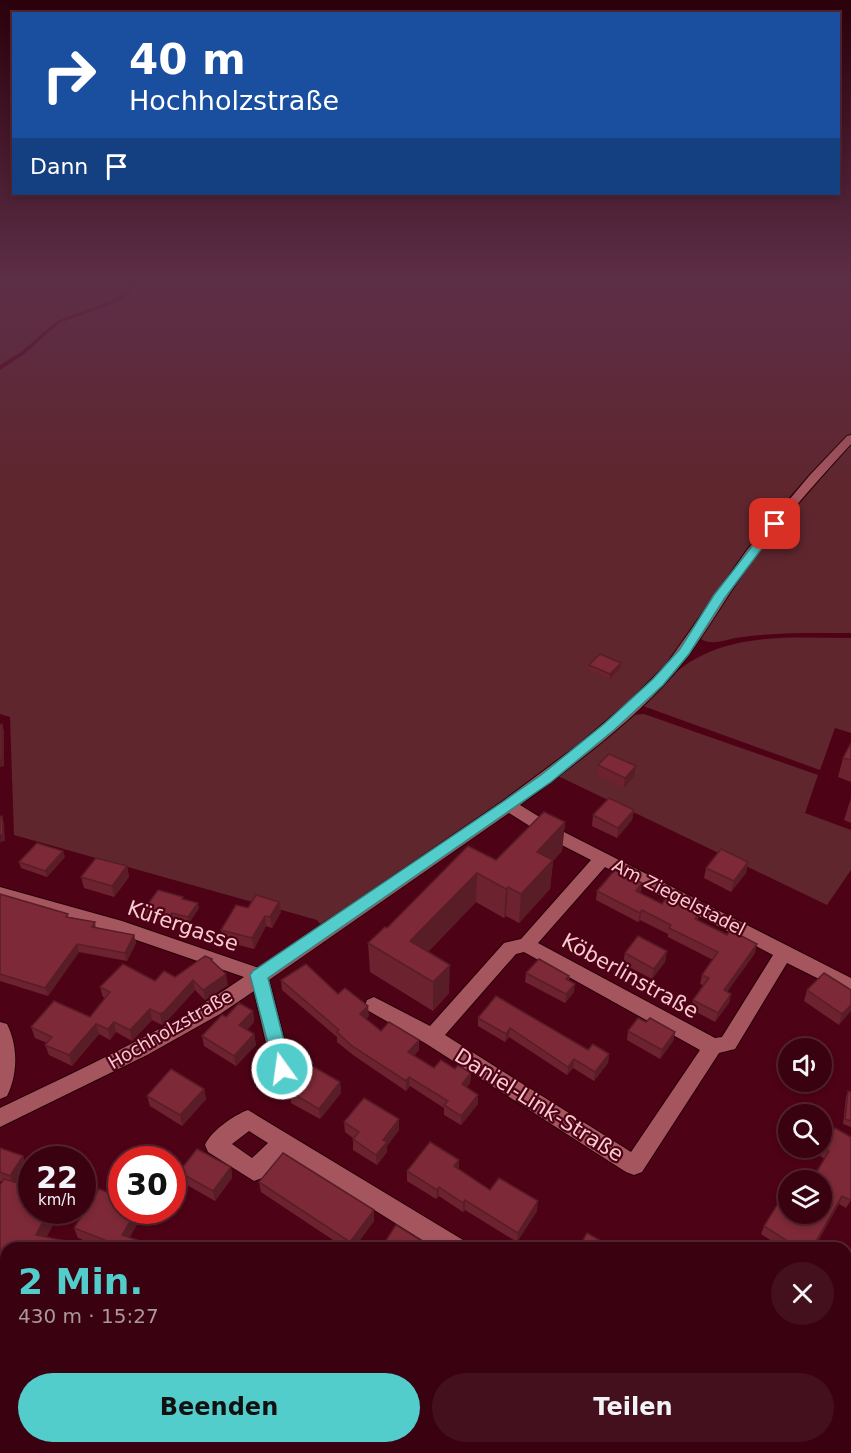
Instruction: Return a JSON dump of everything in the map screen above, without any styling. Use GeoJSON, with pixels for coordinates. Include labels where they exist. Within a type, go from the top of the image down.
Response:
{"type":"FeatureCollection","features":[{"type":"Feature","properties":{"kind":"street","name":"Hochholzstraße"},"geometry":{"type":"LineString","coordinates":[[0,1118],[140,1049],[213,1009],[259,975],[509,805],[582,750],[664,675],[685,651],[718,598],[752,553],[814,477],[851,438]]}},
{"type":"Feature","properties":{"kind":"street","name":"Am Ziegelstadel"},"geometry":{"type":"LineString","coordinates":[[509,805],[558,836],[851,987]]}},
{"type":"Feature","properties":{"kind":"street"},"geometry":{"type":"LineString","coordinates":[[432,1037],[510,948],[526,945],[603,858]]}},
{"type":"Feature","properties":{"kind":"street","name":"Küfergasse"},"geometry":{"type":"LineString","coordinates":[[0,893],[122,928],[259,975]]}},
{"type":"Feature","properties":{"kind":"street","name":"Köberlinstraße"},"geometry":{"type":"LineString","coordinates":[[526,945],[713,1047]]}},
{"type":"Feature","properties":{"kind":"street","name":"Daniel-Link-Straße"},"geometry":{"type":"LineString","coordinates":[[374,1005],[432,1037],[634,1165],[713,1047],[728,1043],[785,951]]}},
{"type":"Feature","properties":{"kind":"street"},"geometry":{"type":"LineString","coordinates":[[259,975],[282,1069]]}},
{"type":"Feature","properties":{"kind":"street"},"geometry":{"type":"LineString","coordinates":[[0,1030],[4,1039],[3,1078],[0,1090]]}},
{"type":"Feature","properties":{"kind":"street"},"geometry":{"type":"LineString","coordinates":[[284,1141],[445,1242]]}},
{"type":"Feature","properties":{"kind":"shaded area"},"geometry":{"type":"Polygon","coordinates":[[[0,350],[24,350],[21,352],[0,365],[0,350]]]}},
{"type":"Feature","properties":{"kind":"shaded area"},"geometry":{"type":"Polygon","coordinates":[[[29,350],[851,350],[851,433],[777,512],[704,608],[673,656],[636,695],[590,735],[517,791],[320,924],[317,920],[14,835],[10,717],[0,714],[0,370],[29,350]]]}},
{"type":"Feature","properties":{"kind":"shaded area"},"geometry":{"type":"Polygon","coordinates":[[[851,444],[851,633],[769,634],[715,642],[701,639],[719,606],[754,559],[808,492],[851,444]]]}},
{"type":"Feature","properties":{"kind":"shaded area"},"geometry":{"type":"Polygon","coordinates":[[[776,638],[851,638],[851,733],[835,728],[820,770],[643,706],[652,694],[684,666],[728,645],[776,638]]]}},
{"type":"Feature","properties":{"kind":"shaded area"},"geometry":{"type":"Polygon","coordinates":[[[644,714],[818,775],[805,813],[851,830],[851,870],[827,905],[558,776],[632,715],[644,714]]]}},
{"type":"Feature","properties":{"kind":"building"},"geometry":{"type":"Polygon","coordinates":[[[600,654],[621,663],[610,674],[589,665],[600,654]]]}},
{"type":"Feature","properties":{"kind":"building"},"geometry":{"type":"Polygon","coordinates":[[[2,724],[2,759],[0,760],[0,725],[2,724]]]}},
{"type":"Feature","properties":{"kind":"building"},"geometry":{"type":"Polygon","coordinates":[[[851,743],[851,760],[843,758],[851,743]]]}},
{"type":"Feature","properties":{"kind":"building"},"geometry":{"type":"Polygon","coordinates":[[[609,754],[636,766],[625,778],[598,765],[609,754]]]}},
{"type":"Feature","properties":{"kind":"building"},"geometry":{"type":"Polygon","coordinates":[[[609,798],[634,810],[618,828],[593,815],[609,798]]]}},
{"type":"Feature","properties":{"kind":"building"},"geometry":{"type":"Polygon","coordinates":[[[544,812],[565,822],[537,852],[553,860],[521,894],[508,887],[506,889],[477,873],[410,941],[450,965],[433,982],[368,943],[385,927],[387,928],[468,846],[496,860],[544,812]]]}},
{"type":"Feature","properties":{"kind":"building"},"geometry":{"type":"Polygon","coordinates":[[[2,816],[3,834],[0,835],[0,817],[2,816]]]}},
{"type":"Feature","properties":{"kind":"building"},"geometry":{"type":"Polygon","coordinates":[[[37,843],[63,851],[45,871],[19,862],[37,843]]]}},
{"type":"Feature","properties":{"kind":"building"},"geometry":{"type":"Polygon","coordinates":[[[721,849],[748,862],[734,881],[706,868],[721,849]]]}},
{"type":"Feature","properties":{"kind":"building"},"geometry":{"type":"Polygon","coordinates":[[[96,858],[127,866],[112,886],[81,877],[96,858]]]}},
{"type":"Feature","properties":{"kind":"building"},"geometry":{"type":"Polygon","coordinates":[[[615,870],[642,883],[636,891],[662,904],[667,897],[699,913],[695,919],[727,935],[730,930],[757,944],[724,990],[731,994],[718,1013],[693,1000],[709,978],[702,975],[718,952],[669,928],[671,925],[642,910],[640,913],[597,891],[615,870]]]}},
{"type":"Feature","properties":{"kind":"building"},"geometry":{"type":"Polygon","coordinates":[[[158,890],[198,903],[188,917],[172,913],[168,919],[143,911],[158,890]]]}},
{"type":"Feature","properties":{"kind":"building"},"geometry":{"type":"Polygon","coordinates":[[[0,894],[68,914],[66,917],[95,922],[92,927],[134,935],[125,953],[77,944],[45,988],[0,974],[0,894]]]}},
{"type":"Feature","properties":{"kind":"building"},"geometry":{"type":"Polygon","coordinates":[[[256,895],[279,902],[270,917],[265,916],[252,938],[221,930],[236,905],[248,908],[256,895]]]}},
{"type":"Feature","properties":{"kind":"building"},"geometry":{"type":"Polygon","coordinates":[[[638,936],[667,951],[654,969],[625,953],[638,936]]]}},
{"type":"Feature","properties":{"kind":"building"},"geometry":{"type":"Polygon","coordinates":[[[205,956],[212,959],[226,974],[203,990],[193,980],[164,1012],[160,1014],[150,1009],[130,1030],[114,1022],[108,1029],[96,1024],[69,1055],[45,1045],[52,1037],[31,1027],[54,1001],[90,1017],[110,992],[100,987],[123,964],[155,981],[164,971],[175,977],[205,956]]]}},
{"type":"Feature","properties":{"kind":"building"},"geometry":{"type":"Polygon","coordinates":[[[539,959],[569,976],[566,979],[575,984],[566,994],[526,973],[539,959]]]}},
{"type":"Feature","properties":{"kind":"building"},"geometry":{"type":"Polygon","coordinates":[[[306,964],[338,994],[345,988],[368,1006],[360,1014],[381,1031],[389,1022],[419,1040],[408,1052],[434,1068],[441,1060],[455,1069],[458,1065],[471,1073],[462,1084],[478,1095],[461,1116],[444,1105],[448,1101],[409,1077],[406,1081],[352,1046],[337,1032],[339,1030],[281,980],[306,964]]]}},
{"type":"Feature","properties":{"kind":"building"},"geometry":{"type":"Polygon","coordinates":[[[824,973],[851,990],[851,1005],[842,1014],[807,990],[824,973]]]}},
{"type":"Feature","properties":{"kind":"building"},"geometry":{"type":"Polygon","coordinates":[[[496,996],[588,1050],[593,1044],[609,1054],[595,1072],[574,1059],[568,1067],[510,1028],[506,1034],[478,1018],[496,996]]]}},
{"type":"Feature","properties":{"kind":"building"},"geometry":{"type":"Polygon","coordinates":[[[239,1003],[253,1011],[239,1025],[254,1034],[234,1056],[202,1036],[222,1015],[226,1017],[239,1003]]]}},
{"type":"Feature","properties":{"kind":"building"},"geometry":{"type":"Polygon","coordinates":[[[638,1018],[646,1022],[650,1018],[675,1032],[662,1050],[628,1031],[638,1018]]]}},
{"type":"Feature","properties":{"kind":"building"},"geometry":{"type":"Polygon","coordinates":[[[312,1066],[340,1082],[319,1109],[290,1092],[312,1066]]]}},
{"type":"Feature","properties":{"kind":"building"},"geometry":{"type":"Polygon","coordinates":[[[171,1069],[204,1089],[180,1115],[147,1096],[171,1069]]]}},
{"type":"Feature","properties":{"kind":"building"},"geometry":{"type":"Polygon","coordinates":[[[848,1091],[851,1092],[851,1121],[845,1119],[848,1091]]]}},
{"type":"Feature","properties":{"kind":"building"},"geometry":{"type":"Polygon","coordinates":[[[364,1098],[399,1119],[383,1140],[387,1142],[376,1155],[353,1139],[359,1132],[344,1122],[364,1098]]]}},
{"type":"Feature","properties":{"kind":"building"},"geometry":{"type":"Polygon","coordinates":[[[835,1128],[851,1137],[851,1198],[850,1200],[842,1196],[832,1213],[832,1170],[818,1170],[825,1158],[832,1158],[832,1133],[835,1128]]]}},
{"type":"Feature","properties":{"kind":"building"},"geometry":{"type":"Polygon","coordinates":[[[430,1142],[459,1160],[454,1166],[490,1190],[499,1178],[538,1201],[518,1233],[465,1200],[463,1203],[439,1187],[437,1190],[407,1171],[430,1142]]]}},
{"type":"Feature","properties":{"kind":"building"},"geometry":{"type":"Polygon","coordinates":[[[0,1148],[18,1154],[18,1164],[10,1176],[0,1172],[0,1148]]]}},
{"type":"Feature","properties":{"kind":"building"},"geometry":{"type":"Polygon","coordinates":[[[197,1149],[231,1167],[213,1191],[186,1176],[186,1163],[197,1149]]]}},
{"type":"Feature","properties":{"kind":"building"},"geometry":{"type":"Polygon","coordinates":[[[283,1153],[374,1210],[350,1242],[259,1182],[283,1153]]]}},
{"type":"Feature","properties":{"kind":"building"},"geometry":{"type":"Polygon","coordinates":[[[4,1179],[18,1183],[18,1224],[42,1224],[36,1235],[66,1241],[66,1242],[0,1242],[0,1185],[4,1179]]]}},
{"type":"Feature","properties":{"kind":"building"},"geometry":{"type":"Polygon","coordinates":[[[99,1189],[108,1193],[108,1224],[129,1224],[122,1235],[143,1242],[110,1242],[74,1228],[77,1224],[96,1224],[96,1194],[99,1189]]]}},
{"type":"Feature","properties":{"kind":"building"},"geometry":{"type":"Polygon","coordinates":[[[778,1204],[778,1224],[826,1224],[815,1242],[789,1242],[764,1226],[778,1204]]]}},
{"type":"Feature","properties":{"kind":"building"},"geometry":{"type":"Polygon","coordinates":[[[396,1225],[424,1242],[385,1242],[396,1225]]]}},
{"type":"Feature","properties":{"kind":"building"},"geometry":{"type":"Polygon","coordinates":[[[587,1233],[603,1242],[582,1242],[587,1233]]]}},
{"type":"Feature","properties":{"kind":"route"},"geometry":{"type":"LineString","coordinates":[[282,1069],[259,975],[546,779],[609,727],[658,682],[685,651],[718,598],[775,524]]}}]}
